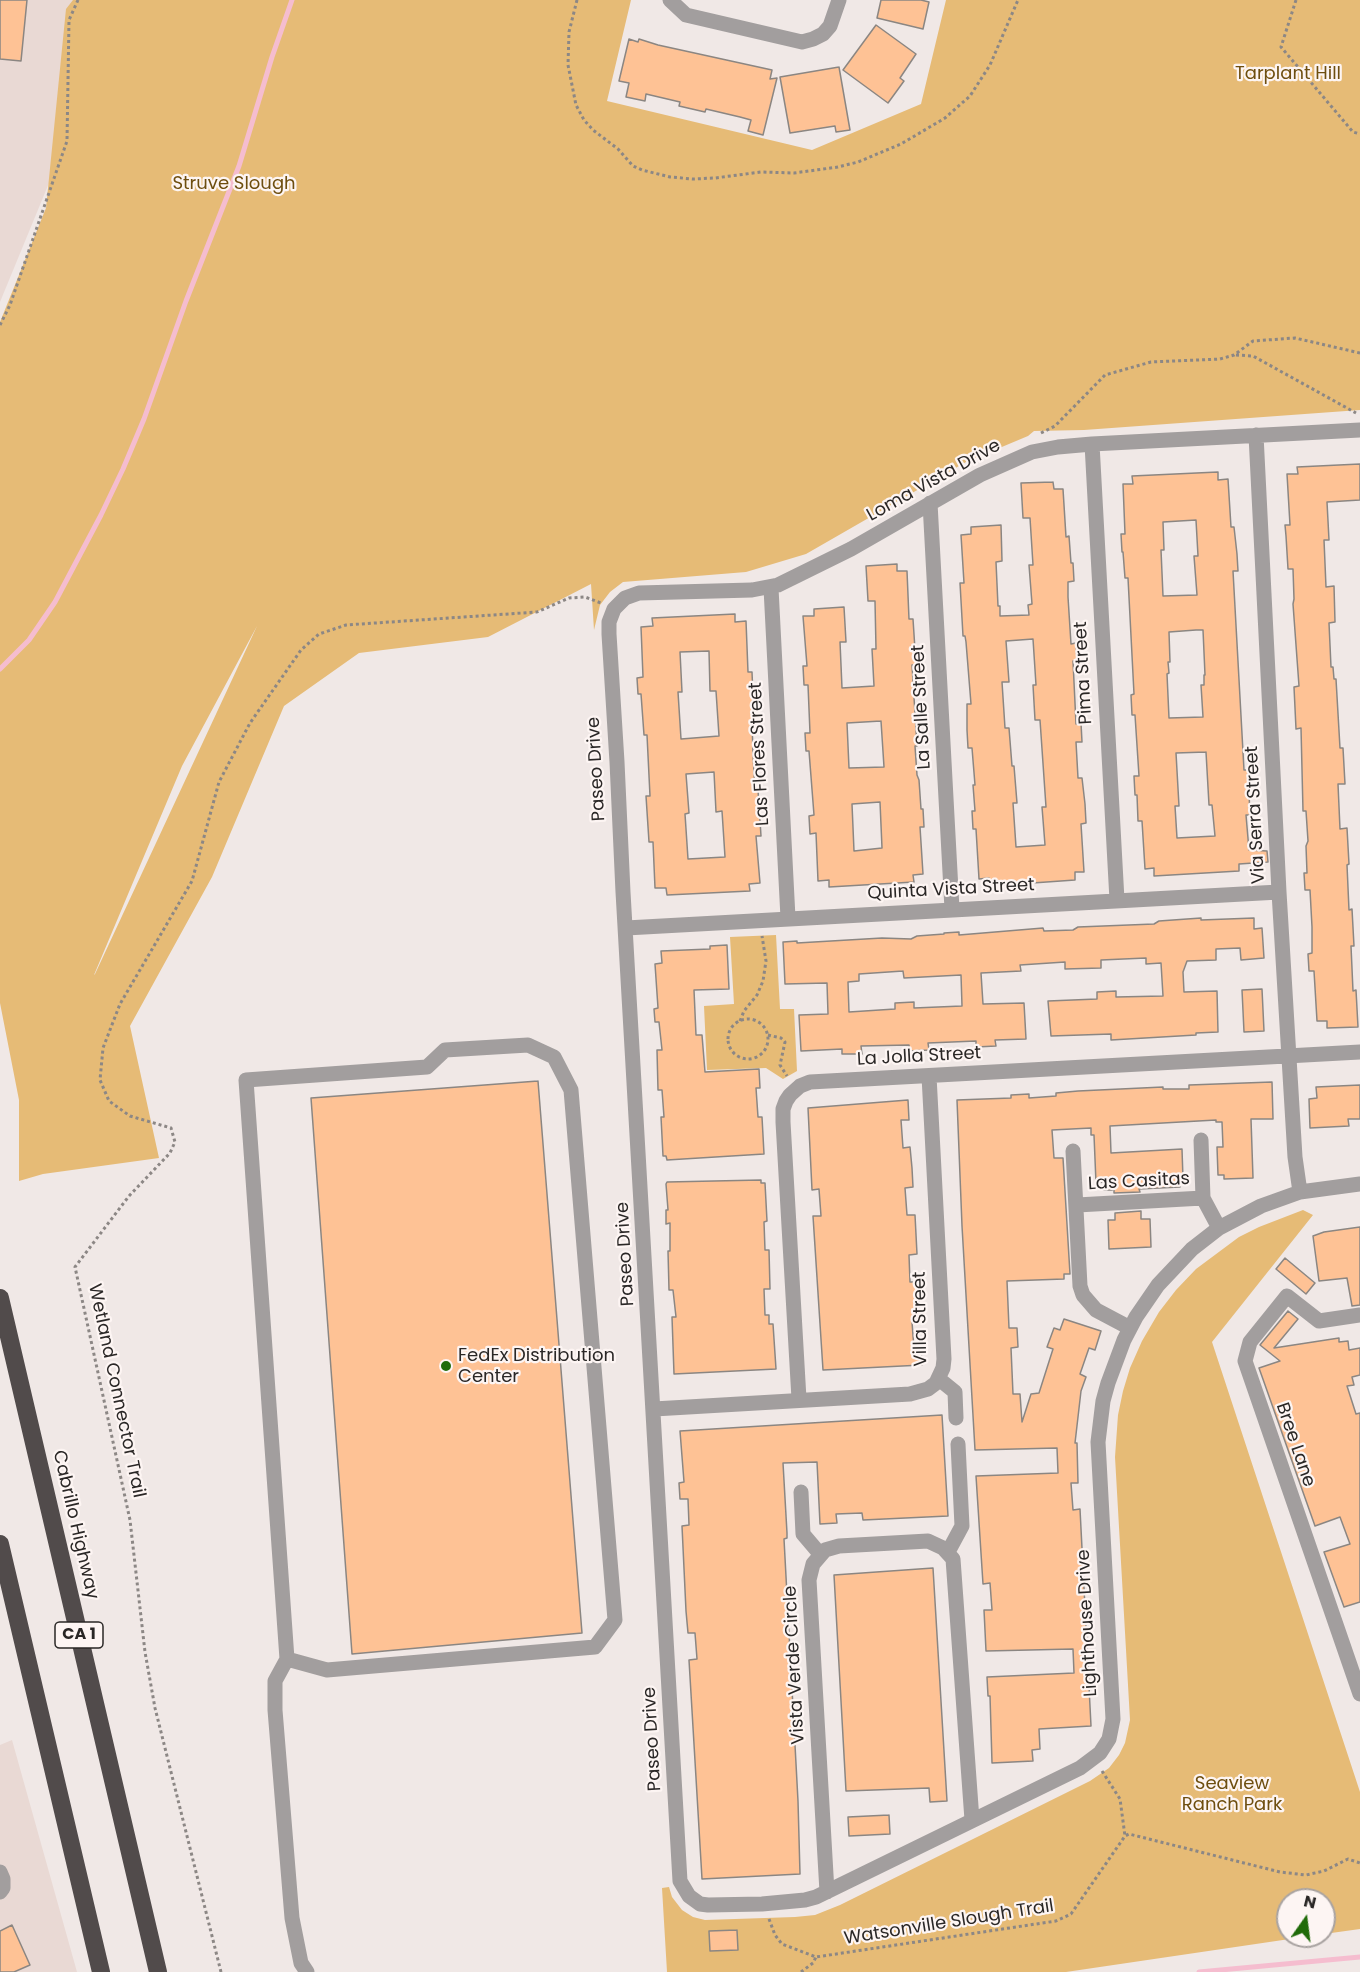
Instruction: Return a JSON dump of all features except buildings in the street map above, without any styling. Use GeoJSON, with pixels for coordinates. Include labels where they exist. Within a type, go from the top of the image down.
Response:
{"type":"FeatureCollection","features":[{"type":"Feature","properties":{"kind":"highway","name":"Cabrillo Highway"},"geometry":{"type":"LineString","coordinates":[[0,1298],[158,1972]]}},
{"type":"Feature","properties":{"kind":"highway"},"geometry":{"type":"LineString","coordinates":[[0,1544],[101,1972]]}},
{"type":"Feature","properties":{"kind":"street"},"geometry":{"type":"LineString","coordinates":[[670,0],[686,15],[802,42],[823,34],[830,26],[839,0]]}},
{"type":"Feature","properties":{"kind":"street","name":"Loma Vista Drive"},"geometry":{"type":"LineString","coordinates":[[614,609],[625,598],[639,593],[771,588],[851,549],[980,475],[1025,454],[1058,447],[1092,444],[1360,429]]}},
{"type":"Feature","properties":{"kind":"street","name":"Via Serra Street"},"geometry":{"type":"LineString","coordinates":[[1256,435],[1279,892],[1295,1157],[1300,1192]]}},
{"type":"Feature","properties":{"kind":"street","name":"Pima Street"},"geometry":{"type":"LineString","coordinates":[[1092,444],[1117,900]]}},
{"type":"Feature","properties":{"kind":"street","name":"La Salle Street"},"geometry":{"type":"LineString","coordinates":[[930,503],[952,909]]}},
{"type":"Feature","properties":{"kind":"street","name":"Las Flores Street"},"geometry":{"type":"LineString","coordinates":[[771,588],[788,918]]}},
{"type":"Feature","properties":{"kind":"street","name":"Paseo Drive"},"geometry":{"type":"LineString","coordinates":[[614,609],[609,622],[609,634],[680,1881],[688,1896]]}},
{"type":"Feature","properties":{"kind":"street","name":"Quinta Vista Street"},"geometry":{"type":"LineString","coordinates":[[626,928],[1279,892]]}},
{"type":"Feature","properties":{"kind":"street"},"geometry":{"type":"LineString","coordinates":[[287,1659],[327,1670],[595,1647],[615,1620],[571,1090],[554,1057],[528,1045],[445,1050],[427,1067],[246,1080],[287,1659],[275,1681],[275,1710],[292,1918],[302,1963],[307,1972]]}},
{"type":"Feature","properties":{"kind":"street","name":"La Jolla Street"},"geometry":{"type":"LineString","coordinates":[[799,1399],[783,1122],[783,1109],[794,1091],[810,1082],[1360,1052]]}},
{"type":"Feature","properties":{"kind":"street","name":"Villa Street"},"geometry":{"type":"LineString","coordinates":[[654,1409],[910,1394],[928,1389],[939,1379],[944,1368],[944,1359],[929,1076]]}},
{"type":"Feature","properties":{"kind":"street"},"geometry":{"type":"LineString","coordinates":[[1201,1140],[1203,1198],[1219,1228]]}},
{"type":"Feature","properties":{"kind":"street"},"geometry":{"type":"LineString","coordinates":[[1073,1151],[1080,1286],[1083,1295],[1096,1310],[1130,1328]]}},
{"type":"Feature","properties":{"kind":"street","name":"Lighthouse Drive"},"geometry":{"type":"LineString","coordinates":[[688,1896],[700,1904],[708,1905],[805,1900],[827,1892],[1080,1768],[1094,1759],[1109,1739],[1113,1719],[1098,1442],[1103,1401],[1108,1383],[1130,1328],[1144,1304],[1168,1273],[1192,1249],[1219,1228],[1261,1206],[1300,1192],[1360,1184]]}},
{"type":"Feature","properties":{"kind":"street","name":"Las Casitas"},"geometry":{"type":"LineString","coordinates":[[1077,1205],[1203,1198]]}},
{"type":"Feature","properties":{"kind":"street","name":"Bree Lane"},"geometry":{"type":"LineString","coordinates":[[1360,1315],[1319,1321],[1287,1296],[1250,1342],[1245,1361],[1360,1694]]}},
{"type":"Feature","properties":{"kind":"street"},"geometry":{"type":"LineString","coordinates":[[939,1379],[955,1392],[956,1418]]}},
{"type":"Feature","properties":{"kind":"street"},"geometry":{"type":"LineString","coordinates":[[948,1552],[962,1526],[957,1444]]}},
{"type":"Feature","properties":{"kind":"street"},"geometry":{"type":"LineString","coordinates":[[801,1492],[803,1533],[820,1554],[839,1546],[920,1541],[936,1544],[948,1552],[953,1559],[972,1820]]}},
{"type":"Feature","properties":{"kind":"street","name":"Vista Verde Circle"},"geometry":{"type":"LineString","coordinates":[[820,1554],[813,1564],[809,1580],[827,1892]]}},
{"type":"Feature","properties":{"kind":"street"},"geometry":{"type":"LineString","coordinates":[[0,1872],[3,1879],[3,1888],[0,1892]]}},
{"type":"Feature","properties":{"kind":"path"},"geometry":{"type":"LineString","coordinates":[[0,325],[10,305],[67,141],[69,20],[78,0]]}},
{"type":"Feature","properties":{"kind":"path"},"geometry":{"type":"LineString","coordinates":[[576,0],[569,32],[568,65],[576,105],[584,120],[592,130],[618,149],[633,166],[652,174],[693,179],[761,172],[794,173],[838,167],[858,162],[901,144],[945,118],[970,96],[990,64],[1018,0]]}},
{"type":"Feature","properties":{"kind":"path"},"geometry":{"type":"LineString","coordinates":[[1296,0],[1281,47],[1353,132],[1360,134]]}},
{"type":"Feature","properties":{"kind":"path"},"geometry":{"type":"LineString","coordinates":[[1234,355],[1253,341],[1295,338],[1360,353]]}},
{"type":"Feature","properties":{"kind":"path"},"geometry":{"type":"LineString","coordinates":[[1034,436],[1055,426],[1106,375],[1151,362],[1220,359],[1234,355],[1253,356],[1360,415]]}},
{"type":"Feature","properties":{"kind":"path","name":"Wetland Connector Trail"},"geometry":{"type":"LineString","coordinates":[[221,1972],[155,1708],[145,1652],[130,1520],[75,1267],[129,1196],[170,1153],[175,1142],[171,1128],[130,1116],[109,1101],[100,1080],[103,1048],[120,1004],[192,881],[219,782],[250,723],[301,650],[319,634],[346,625],[537,612],[569,598],[585,597],[614,609]]}},
{"type":"Feature","properties":{"kind":"path"},"geometry":{"type":"LineString","coordinates":[[740,1021],[757,1022],[762,1025],[768,1035],[768,1042],[761,1054],[755,1058],[742,1058],[731,1050],[728,1043],[730,1030],[740,1021],[763,981],[766,961],[762,935]]}},
{"type":"Feature","properties":{"kind":"path"},"geometry":{"type":"LineString","coordinates":[[768,1035],[781,1038],[785,1042],[780,1065],[787,1076]]}},
{"type":"Feature","properties":{"kind":"path"},"geometry":{"type":"LineString","coordinates":[[1094,1759],[1120,1800],[1125,1836],[1129,1834],[1280,1872],[1306,1875],[1324,1871],[1348,1859],[1360,1863]]}},
{"type":"Feature","properties":{"kind":"path","name":"Watsonville Slough Trail"},"geometry":{"type":"LineString","coordinates":[[769,1918],[775,1935],[782,1944],[816,1957],[1064,1919],[1076,1908],[1125,1836]]}},
{"type":"Feature","properties":{"kind":"path"},"geometry":{"type":"LineString","coordinates":[[801,1972],[813,1963],[816,1957]]}},
{"type":"Feature","properties":{"kind":"shaded area"},"geometry":{"type":"Polygon","coordinates":[[[0,0],[78,0],[56,166],[0,302],[0,0]]]}},
{"type":"Feature","properties":{"kind":"shaded area"},"geometry":{"type":"Polygon","coordinates":[[[12,1740],[77,1972],[0,1972],[0,1745],[12,1740]]]}},
{"type":"Feature","properties":{"kind":"green space","name":"Struve Slough"},"geometry":{"type":"Polygon","coordinates":[[[73,0],[631,0],[607,101],[812,150],[921,104],[946,0],[1360,0],[1360,410],[1084,430],[1034,431],[1028,436],[966,462],[806,554],[746,572],[623,582],[610,592],[600,605],[594,630],[591,584],[488,637],[359,653],[284,706],[212,877],[130,1026],[159,1158],[43,1174],[19,1181],[19,1100],[0,1003],[0,322],[46,208],[66,9],[73,0]],[[257,626],[182,766],[95,974],[257,626]]]}},
{"type":"Feature","properties":{"kind":"green space"},"geometry":{"type":"Polygon","coordinates":[[[776,935],[780,1009],[794,1009],[797,1071],[783,1079],[766,1068],[707,1070],[704,1006],[734,1004],[730,937],[776,935]]]}},
{"type":"Feature","properties":{"kind":"green space","name":"Seaview Ranch Park"},"geometry":{"type":"Polygon","coordinates":[[[1303,1210],[1313,1215],[1212,1342],[1360,1792],[1360,1929],[1336,1932],[1336,1888],[1276,1888],[1276,1941],[1066,1972],[667,1972],[662,1888],[669,1887],[672,1897],[682,1910],[693,1917],[705,1920],[815,1915],[840,1905],[1090,1781],[1109,1768],[1125,1743],[1130,1720],[1115,1457],[1118,1415],[1123,1391],[1142,1341],[1159,1312],[1176,1290],[1196,1269],[1239,1237],[1303,1210]]]}},
{"type":"Feature","properties":{"kind":"waterway","name":"Struve Slough"},"geometry":{"type":"LineString","coordinates":[[0,669],[29,640],[55,602],[123,469],[239,166],[292,0]]}},
{"type":"Feature","properties":{"kind":"waterway"},"geometry":{"type":"LineString","coordinates":[[1199,1972],[1360,1957]]}},
{"type":"Feature","properties":{"kind":"place","name":"FedEx Distribution Center"},"geometry":{"type":"Point","coordinates":[446,1366]}},
{"type":"Feature","properties":{"kind":"park label","name":"Tarplant Hill"},"geometry":{"type":"Point","coordinates":[1288,74]}}]}
